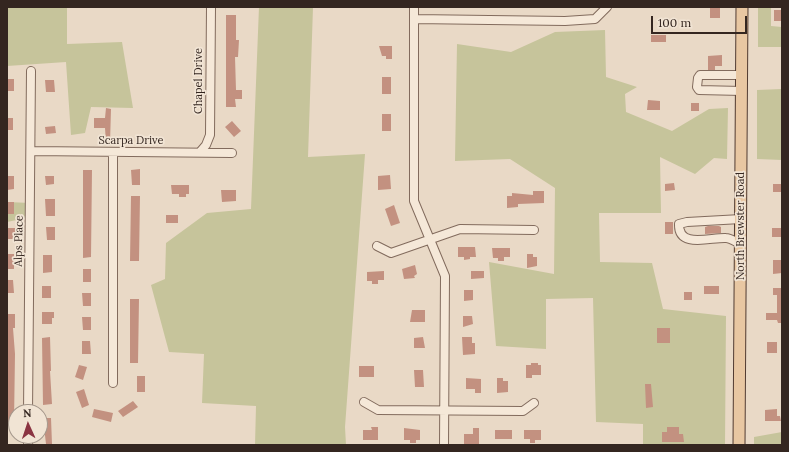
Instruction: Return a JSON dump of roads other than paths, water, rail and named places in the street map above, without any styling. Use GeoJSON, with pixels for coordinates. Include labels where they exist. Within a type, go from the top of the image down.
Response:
{"type":"FeatureCollection","features":[{"type":"Feature","properties":{"kind":"main road","name":"North Brewster Road"},"geometry":{"type":"LineString","coordinates":[[739,445],[742,7]]}},
{"type":"Feature","properties":{"kind":"street","name":"Chapel Drive"},"geometry":{"type":"LineString","coordinates":[[200,152],[206,145],[210,136],[211,7]]}},
{"type":"Feature","properties":{"kind":"street"},"geometry":{"type":"LineString","coordinates":[[414,7],[414,201],[445,276],[444,445]]}},
{"type":"Feature","properties":{"kind":"street"},"geometry":{"type":"LineString","coordinates":[[414,19],[565,21],[595,19],[607,7]]}},
{"type":"Feature","properties":{"kind":"street","name":"Alps Place"},"geometry":{"type":"LineString","coordinates":[[28,404],[31,70]]}},
{"type":"Feature","properties":{"kind":"street"},"geometry":{"type":"LineString","coordinates":[[742,75],[700,75],[698,78],[697,88],[699,90],[742,92]]}},
{"type":"Feature","properties":{"kind":"street","name":"Scarpa Drive"},"geometry":{"type":"LineString","coordinates":[[31,151],[232,152]]}},
{"type":"Feature","properties":{"kind":"street"},"geometry":{"type":"LineString","coordinates":[[113,152],[113,383]]}},
{"type":"Feature","properties":{"kind":"street"},"geometry":{"type":"LineString","coordinates":[[741,219],[687,222],[679,224],[681,236],[687,239],[715,240],[726,238],[741,244]]}},
{"type":"Feature","properties":{"kind":"street"},"geometry":{"type":"LineString","coordinates":[[377,246],[391,253],[460,228],[534,230]]}},
{"type":"Feature","properties":{"kind":"street"},"geometry":{"type":"LineString","coordinates":[[364,402],[378,410],[444,411],[523,411],[534,403]]}}]}
